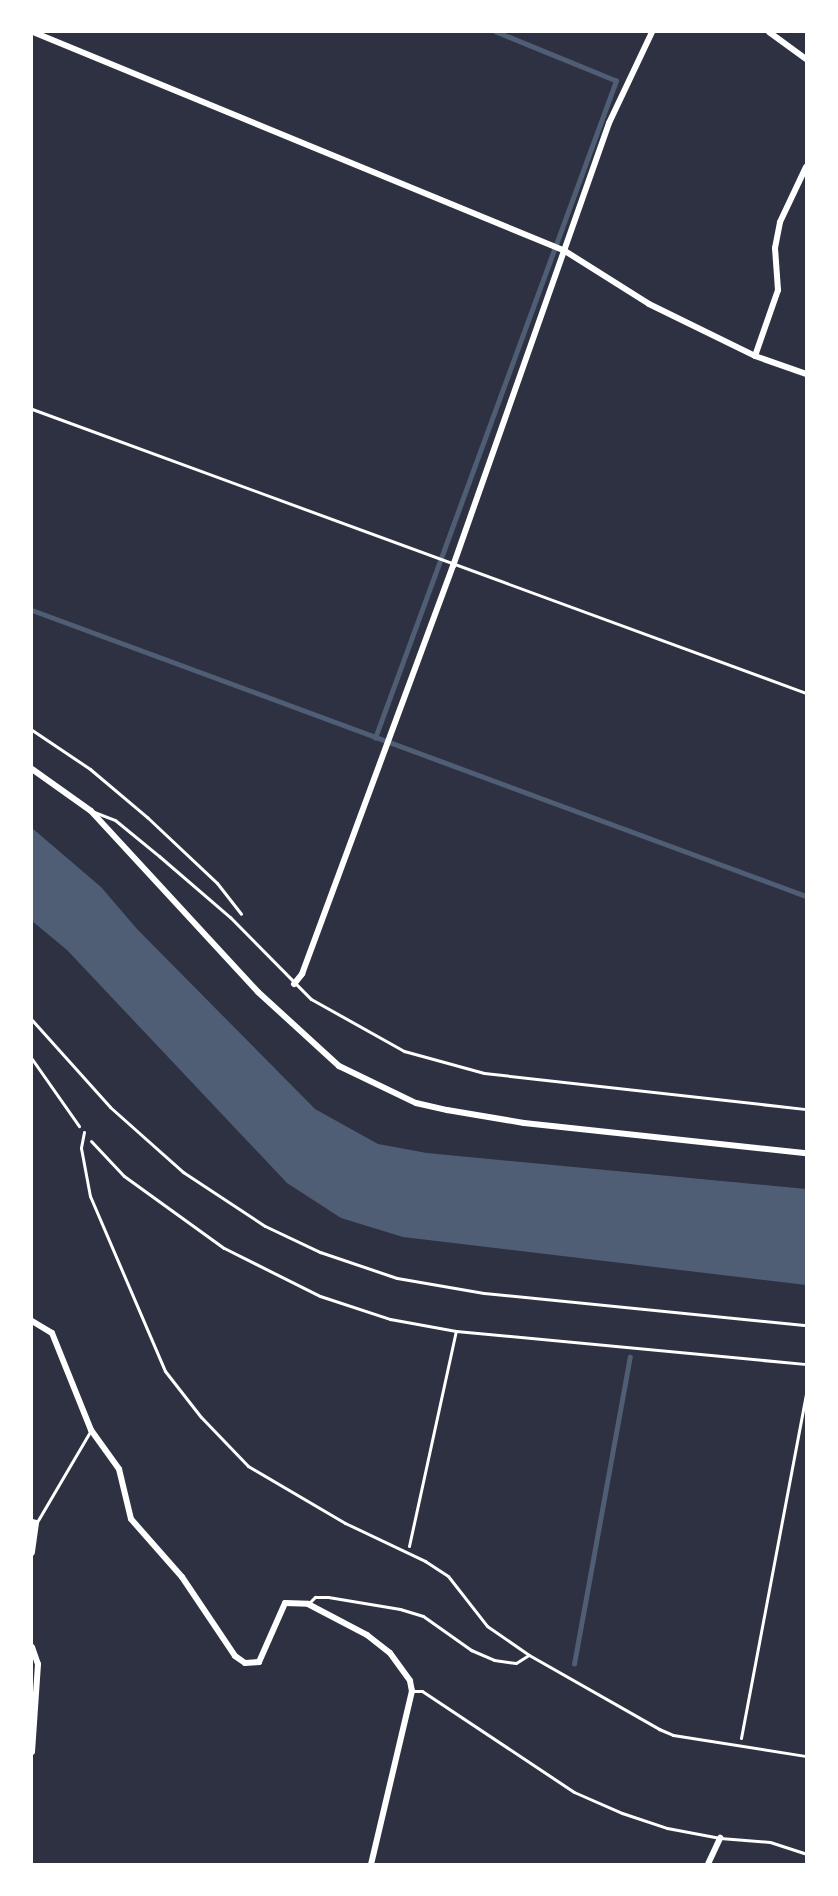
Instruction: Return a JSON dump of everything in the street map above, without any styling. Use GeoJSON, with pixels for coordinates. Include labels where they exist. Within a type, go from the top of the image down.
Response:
{"type":"FeatureCollection","features":[{"type":"Feature","properties":{"kind":"street"},"geometry":{"type":"LineString","coordinates":[[33,32],[565,251],[650,303],[755,356],[807,374]]}},
{"type":"Feature","properties":{"kind":"street"},"geometry":{"type":"LineString","coordinates":[[294,984],[302,974],[453,566],[609,123],[652,32]]}},
{"type":"Feature","properties":{"kind":"street"},"geometry":{"type":"LineString","coordinates":[[769,32],[807,59]]}},
{"type":"Feature","properties":{"kind":"street"},"geometry":{"type":"LineString","coordinates":[[755,356],[778,290],[776,248],[780,222],[807,166]]}},
{"type":"Feature","properties":{"kind":"street"},"geometry":{"type":"LineString","coordinates":[[32,769],[91,811],[258,992],[339,1066],[393,1092],[437,1107],[524,1123],[807,1153]]}},
{"type":"Feature","properties":{"kind":"street"},"geometry":{"type":"LineString","coordinates":[[32,1321],[52,1333],[91,1430],[119,1469],[131,1520],[140,1534],[182,1577],[235,1656],[245,1663],[259,1662],[285,1603],[308,1604],[367,1635],[390,1653],[412,1691],[371,1864]]}},
{"type":"Feature","properties":{"kind":"street"},"geometry":{"type":"LineString","coordinates":[[32,1553],[34,1522]]}},
{"type":"Feature","properties":{"kind":"street"},"geometry":{"type":"LineString","coordinates":[[32,1647],[38,1664],[32,1752]]}},
{"type":"Feature","properties":{"kind":"street"},"geometry":{"type":"LineString","coordinates":[[708,1864],[720,1838]]}},
{"type":"Feature","properties":{"kind":"lane"},"geometry":{"type":"LineString","coordinates":[[32,409],[453,566],[807,693]]}},
{"type":"Feature","properties":{"kind":"lane"},"geometry":{"type":"LineString","coordinates":[[91,811],[115,820],[159,856],[230,917],[311,999],[379,1039],[447,1065],[807,1109]]}},
{"type":"Feature","properties":{"kind":"lane"},"geometry":{"type":"LineString","coordinates":[[84,1132],[83,1171],[101,1228],[132,1291],[165,1371],[179,1392],[223,1441],[265,1479],[448,1576],[480,1619],[529,1655],[673,1735],[807,1756]]}},
{"type":"Feature","properties":{"kind":"lane"},"geometry":{"type":"LineString","coordinates":[[34,1522],[91,1430]]}},
{"type":"Feature","properties":{"kind":"lane"},"geometry":{"type":"LineString","coordinates":[[308,1604],[315,1597],[328,1597],[400,1609],[423,1616],[471,1650],[494,1660],[516,1663],[529,1655]]}},
{"type":"Feature","properties":{"kind":"lane"},"geometry":{"type":"LineString","coordinates":[[412,1691],[422,1691],[574,1792],[644,1822],[720,1838],[770,1842],[807,1854]]}},
{"type":"Feature","properties":{"kind":"path"},"geometry":{"type":"LineString","coordinates":[[32,730],[90,769],[147,817],[218,883],[245,920]]}},
{"type":"Feature","properties":{"kind":"path"},"geometry":{"type":"LineString","coordinates":[[32,1020],[110,1107],[183,1172],[265,1226],[320,1252],[397,1278],[484,1293],[807,1325]]}},
{"type":"Feature","properties":{"kind":"path"},"geometry":{"type":"LineString","coordinates":[[32,1059],[84,1132],[124,1176],[165,1208],[268,1274],[390,1319],[456,1330],[807,1364]]}},
{"type":"Feature","properties":{"kind":"path"},"geometry":{"type":"LineString","coordinates":[[408,1553],[456,1330]]}},
{"type":"Feature","properties":{"kind":"path"},"geometry":{"type":"LineString","coordinates":[[740,1745],[807,1393]]}},
{"type":"Feature","properties":{"kind":"water"},"geometry":{"type":"Polygon","coordinates":[[[32,828],[101,887],[137,929],[315,1109],[378,1144],[427,1153],[806,1189],[806,1285],[403,1237],[341,1218],[287,1183],[67,950],[32,921],[32,828]]]}},
{"type":"Feature","properties":{"kind":"waterway"},"geometry":{"type":"LineString","coordinates":[[375,738],[616,81],[496,32]]}},
{"type":"Feature","properties":{"kind":"waterway"},"geometry":{"type":"LineString","coordinates":[[32,610],[806,896]]}},
{"type":"Feature","properties":{"kind":"waterway"},"geometry":{"type":"LineString","coordinates":[[574,1664],[630,1357]]}}]}
